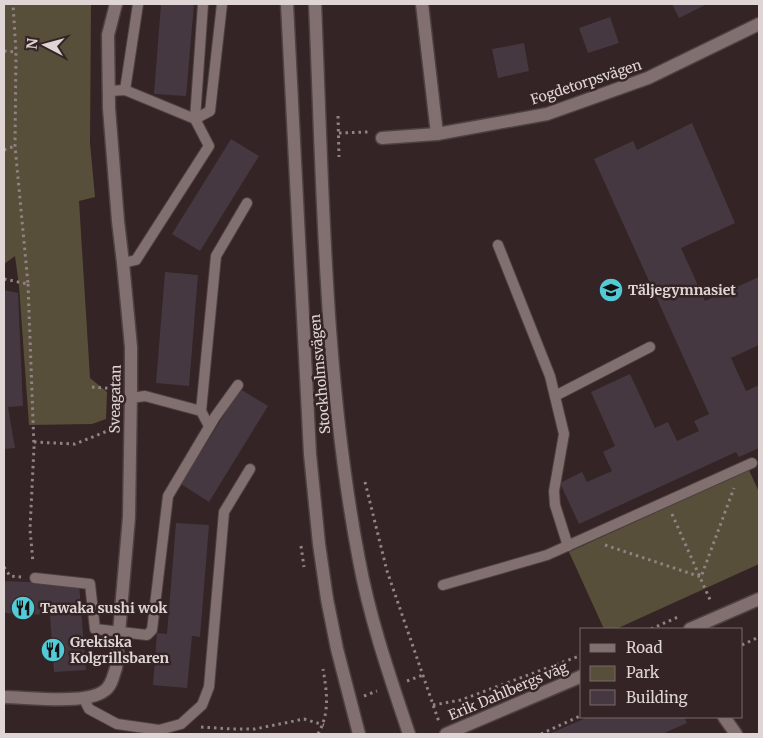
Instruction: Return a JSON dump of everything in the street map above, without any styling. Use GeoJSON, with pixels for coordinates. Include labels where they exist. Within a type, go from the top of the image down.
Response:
{"type":"FeatureCollection","features":[{"type":"Feature","properties":{"kind":"street","name":"Sveagatan"},"geometry":{"type":"LineString","coordinates":[[4,697],[84,699],[104,691],[112,682],[116,668],[129,517],[131,394],[130,347],[118,221],[109,91],[108,35],[116,4]]}},
{"type":"Feature","properties":{"kind":"street","name":"Stockholmsvägen"},"geometry":{"type":"LineString","coordinates":[[287,4],[310,454],[318,544],[337,649],[359,734]]}},
{"type":"Feature","properties":{"kind":"street","name":"Stockholmsvägen"},"geometry":{"type":"LineString","coordinates":[[315,4],[324,227],[331,345],[338,421],[359,562],[373,621],[409,734]]}},
{"type":"Feature","properties":{"kind":"street"},"geometry":{"type":"LineString","coordinates":[[422,4],[438,134]]}},
{"type":"Feature","properties":{"kind":"street","name":"Fogdetorpsvägen"},"geometry":{"type":"LineString","coordinates":[[382,138],[438,134],[547,114],[648,78],[759,24]]}},
{"type":"Feature","properties":{"kind":"street"},"geometry":{"type":"LineString","coordinates":[[692,628],[759,600]]}},
{"type":"Feature","properties":{"kind":"street","name":"Erik Dahlbergs väg"},"geometry":{"type":"LineString","coordinates":[[443,731],[580,677]]}},
{"type":"Feature","properties":{"kind":"street"},"geometry":{"type":"LineString","coordinates":[[725,718],[736,734]]}},
{"type":"Feature","properties":{"kind":"lane"},"geometry":{"type":"LineString","coordinates":[[125,90],[138,4]]}},
{"type":"Feature","properties":{"kind":"lane"},"geometry":{"type":"LineString","coordinates":[[123,263],[136,260],[210,146],[195,120],[203,4]]}},
{"type":"Feature","properties":{"kind":"lane"},"geometry":{"type":"LineString","coordinates":[[195,120],[210,111],[222,4]]}},
{"type":"Feature","properties":{"kind":"lane"},"geometry":{"type":"LineString","coordinates":[[109,91],[125,90],[195,120]]}},
{"type":"Feature","properties":{"kind":"lane"},"geometry":{"type":"LineString","coordinates":[[209,426],[201,411],[216,256],[247,203]]}},
{"type":"Feature","properties":{"kind":"lane"},"geometry":{"type":"LineString","coordinates":[[498,245],[550,376],[564,434],[554,491],[555,505],[568,546]]}},
{"type":"Feature","properties":{"kind":"lane"},"geometry":{"type":"LineString","coordinates":[[555,396],[650,347]]}},
{"type":"Feature","properties":{"kind":"lane"},"geometry":{"type":"LineString","coordinates":[[34,578],[90,584],[95,629],[148,635],[152,630],[168,496],[209,426],[238,385]]}},
{"type":"Feature","properties":{"kind":"lane"},"geometry":{"type":"LineString","coordinates":[[131,394],[201,411]]}},
{"type":"Feature","properties":{"kind":"lane"},"geometry":{"type":"LineString","coordinates":[[443,585],[547,555],[752,463]]}},
{"type":"Feature","properties":{"kind":"lane"},"geometry":{"type":"LineString","coordinates":[[84,699],[89,709],[118,724],[159,730],[181,724],[202,705],[209,688],[224,512],[250,469]]}},
{"type":"Feature","properties":{"kind":"path"},"geometry":{"type":"LineString","coordinates":[[4,567],[10,576],[34,578],[30,529],[34,442],[28,284],[15,146],[16,52],[13,4]]}},
{"type":"Feature","properties":{"kind":"path"},"geometry":{"type":"LineString","coordinates":[[4,51],[16,52]]}},
{"type":"Feature","properties":{"kind":"path"},"geometry":{"type":"LineString","coordinates":[[338,113],[339,162]]}},
{"type":"Feature","properties":{"kind":"path"},"geometry":{"type":"LineString","coordinates":[[339,133],[369,132],[382,138]]}},
{"type":"Feature","properties":{"kind":"path"},"geometry":{"type":"LineString","coordinates":[[4,150],[15,146]]}},
{"type":"Feature","properties":{"kind":"path"},"geometry":{"type":"LineString","coordinates":[[4,279],[28,284]]}},
{"type":"Feature","properties":{"kind":"path"},"geometry":{"type":"LineString","coordinates":[[92,387],[131,394]]}},
{"type":"Feature","properties":{"kind":"path"},"geometry":{"type":"LineString","coordinates":[[34,442],[75,444],[114,428],[130,427]]}},
{"type":"Feature","properties":{"kind":"path"},"geometry":{"type":"LineString","coordinates":[[364,476],[387,571],[443,731]]}},
{"type":"Feature","properties":{"kind":"path"},"geometry":{"type":"LineString","coordinates":[[701,577],[736,484]]}},
{"type":"Feature","properties":{"kind":"path"},"geometry":{"type":"LineString","coordinates":[[668,506],[711,602]]}},
{"type":"Feature","properties":{"kind":"path"},"geometry":{"type":"LineString","coordinates":[[602,544],[701,577]]}},
{"type":"Feature","properties":{"kind":"path"},"geometry":{"type":"LineString","coordinates":[[743,644],[759,636]]}},
{"type":"Feature","properties":{"kind":"path"},"geometry":{"type":"LineString","coordinates":[[433,705],[461,700],[580,656]]}},
{"type":"Feature","properties":{"kind":"path"},"geometry":{"type":"LineString","coordinates":[[327,709],[423,675]]}},
{"type":"Feature","properties":{"kind":"path"},"geometry":{"type":"LineString","coordinates":[[541,734],[580,716]]}},
{"type":"Feature","properties":{"kind":"path"},"geometry":{"type":"LineString","coordinates":[[181,724],[232,730],[255,729],[304,720],[324,725]]}},
{"type":"Feature","properties":{"kind":"green space"},"geometry":{"type":"Polygon","coordinates":[[[4,4],[91,4],[90,143],[95,197],[79,201],[90,378],[107,392],[106,419],[92,424],[29,425],[19,286],[15,256],[4,264],[4,4]]]}},
{"type":"Feature","properties":{"kind":"green space"},"geometry":{"type":"Polygon","coordinates":[[[749,470],[759,492],[759,564],[618,628],[604,628],[569,552],[749,470]]]}},
{"type":"Feature","properties":{"kind":"building"},"geometry":{"type":"Polygon","coordinates":[[[161,4],[194,4],[186,96],[154,94],[161,4]]]}},
{"type":"Feature","properties":{"kind":"building"},"geometry":{"type":"Polygon","coordinates":[[[672,4],[707,4],[679,18],[672,4]]]}},
{"type":"Feature","properties":{"kind":"building"},"geometry":{"type":"Polygon","coordinates":[[[610,17],[619,43],[588,53],[579,28],[610,17]]]}},
{"type":"Feature","properties":{"kind":"building"},"geometry":{"type":"Polygon","coordinates":[[[524,43],[529,71],[498,78],[492,49],[524,43]]]}},
{"type":"Feature","properties":{"kind":"building"},"geometry":{"type":"Polygon","coordinates":[[[692,123],[735,223],[681,248],[705,301],[759,277],[759,345],[731,358],[746,391],[759,385],[759,448],[739,457],[736,452],[579,524],[560,483],[582,472],[587,482],[612,471],[603,452],[615,446],[591,392],[630,374],[655,428],[668,422],[677,441],[699,431],[694,421],[709,414],[594,159],[633,141],[637,150],[692,123]]]}},
{"type":"Feature","properties":{"kind":"building"},"geometry":{"type":"Polygon","coordinates":[[[231,139],[259,156],[200,251],[172,234],[231,139]]]}},
{"type":"Feature","properties":{"kind":"building"},"geometry":{"type":"Polygon","coordinates":[[[165,272],[198,275],[189,386],[156,383],[165,272]]]}},
{"type":"Feature","properties":{"kind":"building"},"geometry":{"type":"Polygon","coordinates":[[[4,290],[18,293],[23,406],[8,407],[15,448],[4,449],[4,290]]]}},
{"type":"Feature","properties":{"kind":"building"},"geometry":{"type":"Polygon","coordinates":[[[240,389],[268,406],[209,502],[181,484],[240,389]]]}},
{"type":"Feature","properties":{"kind":"building"},"geometry":{"type":"Polygon","coordinates":[[[176,523],[209,525],[200,637],[192,636],[187,688],[153,685],[157,633],[167,634],[176,523]]]}},
{"type":"Feature","properties":{"kind":"building"},"geometry":{"type":"Polygon","coordinates":[[[4,581],[79,584],[86,670],[54,672],[50,615],[4,613],[4,581]]]}},
{"type":"Feature","properties":{"kind":"building"},"geometry":{"type":"Polygon","coordinates":[[[586,718],[684,718],[687,723],[662,734],[549,734],[586,718]]]}},
{"type":"Feature","properties":{"kind":"place","name":"Täljegymnasiet"},"geometry":{"type":"Point","coordinates":[611,290]}},
{"type":"Feature","properties":{"kind":"place","name":"Tawaka sushi wok"},"geometry":{"type":"Point","coordinates":[23,608]}},
{"type":"Feature","properties":{"kind":"place","name":"Grekiska Kolgrillsbaren"},"geometry":{"type":"Point","coordinates":[53,650]}}]}
